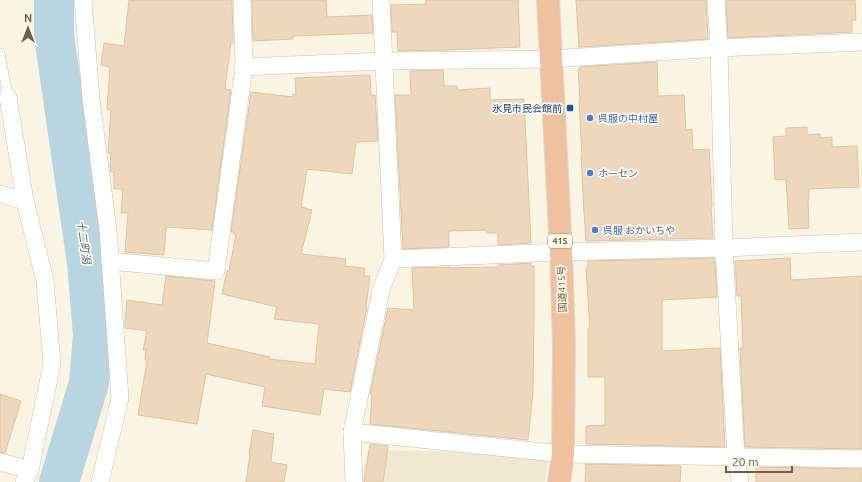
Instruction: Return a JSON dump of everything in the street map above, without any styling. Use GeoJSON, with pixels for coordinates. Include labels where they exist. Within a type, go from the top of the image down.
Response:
{"type":"FeatureCollection","features":[{"type":"Feature","properties":{"kind":"highway","name":"国道415号"},"geometry":{"type":"LineString","coordinates":[[548,0],[561,252],[564,344],[562,454],[559,482]]}},
{"type":"Feature","properties":{"kind":"street"},"geometry":{"type":"LineString","coordinates":[[83,0],[91,99],[108,230],[120,398],[100,482]]}},
{"type":"Feature","properties":{"kind":"street"},"geometry":{"type":"LineString","coordinates":[[110,261],[216,271],[244,66],[242,0]]}},
{"type":"Feature","properties":{"kind":"street"},"geometry":{"type":"LineString","coordinates":[[354,482],[352,432],[381,290],[393,259],[382,0]]}},
{"type":"Feature","properties":{"kind":"street"},"geometry":{"type":"LineString","coordinates":[[716,0],[719,48],[724,248],[736,457],[740,482]]}},
{"type":"Feature","properties":{"kind":"street"},"geometry":{"type":"LineString","coordinates":[[244,66],[384,61],[551,59],[719,48],[862,42]]}},
{"type":"Feature","properties":{"kind":"street"},"geometry":{"type":"LineString","coordinates":[[0,462],[27,476],[52,364],[46,281],[24,201],[8,97]]}},
{"type":"Feature","properties":{"kind":"street"},"geometry":{"type":"LineString","coordinates":[[0,194],[24,201]]}},
{"type":"Feature","properties":{"kind":"street"},"geometry":{"type":"LineString","coordinates":[[393,259],[862,242]]}},
{"type":"Feature","properties":{"kind":"street"},"geometry":{"type":"LineString","coordinates":[[352,432],[562,454],[862,459]]}},
{"type":"Feature","properties":{"kind":"lane"},"geometry":{"type":"LineString","coordinates":[[0,52],[8,97]]}},
{"type":"Feature","properties":{"kind":"shaded area"},"geometry":{"type":"Polygon","coordinates":[[[368,450],[549,453],[545,482],[362,482],[368,450]]]}},
{"type":"Feature","properties":{"kind":"building"},"geometry":{"type":"Polygon","coordinates":[[[129,0],[232,0],[233,43],[231,43],[225,89],[231,90],[212,230],[166,227],[164,255],[125,252],[128,213],[121,213],[123,189],[114,189],[114,172],[111,172],[110,166],[111,153],[108,153],[111,110],[107,109],[110,67],[101,65],[104,43],[124,46],[129,0]]]}},
{"type":"Feature","properties":{"kind":"building"},"geometry":{"type":"Polygon","coordinates":[[[252,0],[326,0],[327,17],[372,15],[373,33],[293,36],[293,39],[253,41],[252,0]]]}},
{"type":"Feature","properties":{"kind":"building"},"geometry":{"type":"Polygon","coordinates":[[[426,0],[518,0],[520,47],[398,51],[397,32],[392,32],[391,5],[426,4],[426,0]]]}},
{"type":"Feature","properties":{"kind":"building"},"geometry":{"type":"Polygon","coordinates":[[[576,0],[706,0],[708,39],[579,47],[576,0]]]}},
{"type":"Feature","properties":{"kind":"building"},"geometry":{"type":"Polygon","coordinates":[[[726,0],[855,0],[856,20],[852,20],[852,32],[728,38],[726,0]]]}},
{"type":"Feature","properties":{"kind":"building"},"geometry":{"type":"Polygon","coordinates":[[[657,62],[658,96],[684,95],[686,130],[692,129],[693,150],[709,149],[713,238],[586,241],[578,69],[580,69],[580,67],[657,62]]]}},
{"type":"Feature","properties":{"kind":"building"},"geometry":{"type":"Polygon","coordinates":[[[443,70],[444,86],[457,86],[457,90],[490,88],[490,100],[524,99],[531,243],[498,245],[498,233],[487,233],[487,230],[449,231],[449,247],[403,249],[395,95],[411,95],[410,71],[443,70]]]}},
{"type":"Feature","properties":{"kind":"building"},"geometry":{"type":"Polygon","coordinates":[[[370,75],[371,95],[375,95],[378,141],[356,142],[352,174],[307,169],[301,207],[312,210],[301,254],[346,259],[345,266],[365,268],[364,276],[370,276],[367,307],[350,392],[324,389],[320,415],[262,406],[265,387],[206,374],[197,424],[138,415],[147,360],[145,360],[146,350],[143,350],[147,331],[125,328],[127,300],[162,305],[166,276],[215,281],[207,343],[270,357],[270,359],[315,364],[319,324],[274,319],[277,307],[222,294],[227,271],[229,271],[236,234],[231,232],[251,92],[293,97],[293,94],[296,95],[295,78],[370,75]]]}},
{"type":"Feature","properties":{"kind":"building"},"geometry":{"type":"Polygon","coordinates":[[[807,127],[807,135],[820,134],[820,138],[832,137],[832,147],[857,146],[859,187],[809,189],[809,228],[789,229],[786,179],[775,180],[773,137],[786,136],[786,128],[807,127]]]}},
{"type":"Feature","properties":{"kind":"building"},"geometry":{"type":"Polygon","coordinates":[[[714,258],[717,297],[662,300],[662,351],[720,348],[725,447],[586,444],[586,426],[605,425],[605,377],[588,377],[588,328],[590,328],[586,268],[588,268],[588,261],[714,258]]]}},
{"type":"Feature","properties":{"kind":"building"},"geometry":{"type":"Polygon","coordinates":[[[790,258],[791,280],[862,276],[862,449],[745,447],[740,348],[743,348],[741,296],[737,296],[735,261],[790,258]]]}},
{"type":"Feature","properties":{"kind":"building"},"geometry":{"type":"Polygon","coordinates":[[[531,263],[531,266],[534,266],[533,392],[528,440],[370,424],[372,395],[370,394],[388,308],[414,310],[412,268],[499,267],[499,265],[531,263]]]}},
{"type":"Feature","properties":{"kind":"building"},"geometry":{"type":"Polygon","coordinates":[[[0,394],[21,401],[5,453],[0,452],[0,394]]]}},
{"type":"Feature","properties":{"kind":"building"},"geometry":{"type":"Polygon","coordinates":[[[253,430],[274,434],[271,462],[287,465],[284,482],[246,482],[253,430]]]}},
{"type":"Feature","properties":{"kind":"building"},"geometry":{"type":"Polygon","coordinates":[[[370,444],[388,446],[383,482],[364,482],[370,444]]]}},
{"type":"Feature","properties":{"kind":"building"},"geometry":{"type":"Polygon","coordinates":[[[586,464],[681,466],[680,482],[585,482],[586,464]]]}},
{"type":"Feature","properties":{"kind":"building"},"geometry":{"type":"Polygon","coordinates":[[[756,467],[862,469],[862,482],[756,482],[756,467]]]}},
{"type":"Feature","properties":{"kind":"waterway","name":"十二町潟"},"geometry":{"type":"LineString","coordinates":[[54,0],[54,36],[87,263],[93,335],[89,383],[59,482]]}},
{"type":"Feature","properties":{"kind":"place","name":"氷見市民会館前"},"geometry":{"type":"Point","coordinates":[570,108]}},
{"type":"Feature","properties":{"kind":"place","name":"呉服の中村屋"},"geometry":{"type":"Point","coordinates":[590,118]}},
{"type":"Feature","properties":{"kind":"place","name":"ホーセン"},"geometry":{"type":"Point","coordinates":[590,173]}},
{"type":"Feature","properties":{"kind":"place","name":"呉服 おかいちや"},"geometry":{"type":"Point","coordinates":[595,230]}}]}
